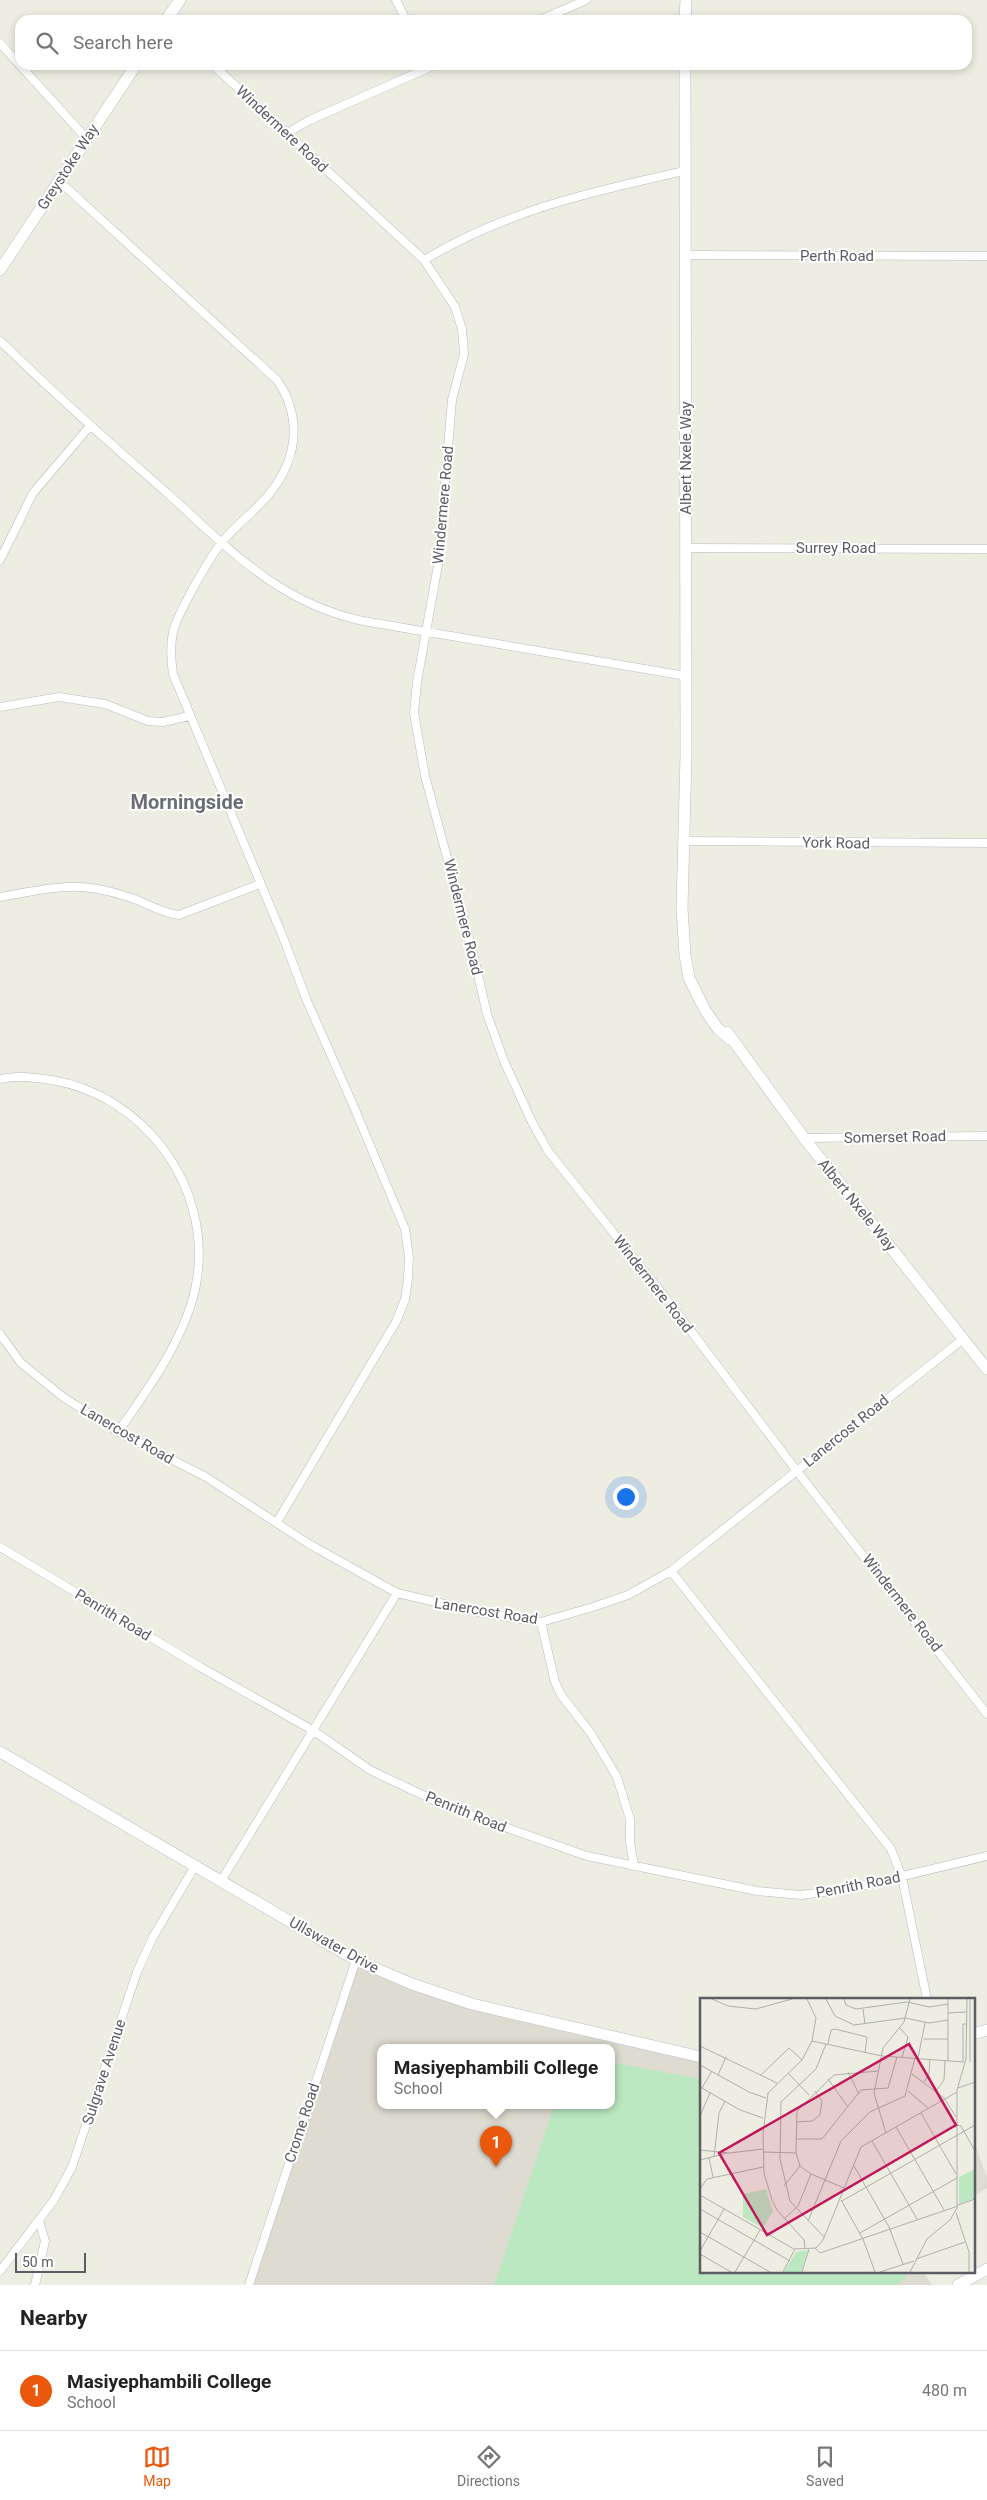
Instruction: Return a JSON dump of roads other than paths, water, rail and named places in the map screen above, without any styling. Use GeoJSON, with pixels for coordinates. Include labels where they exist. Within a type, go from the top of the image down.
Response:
{"type":"FeatureCollection","features":[{"type":"Feature","properties":{"kind":"main road"},"geometry":{"type":"LineString","coordinates":[[170,15],[180,0]]}},
{"type":"Feature","properties":{"kind":"main road"},"geometry":{"type":"LineString","coordinates":[[686,0],[686,15]]}},
{"type":"Feature","properties":{"kind":"main road","name":"Greystoke Way"},"geometry":{"type":"LineString","coordinates":[[0,270],[133,70]]}},
{"type":"Feature","properties":{"kind":"main road","name":"Albert Nxele Way"},"geometry":{"type":"LineString","coordinates":[[685,70],[686,676],[685,846],[682,861],[688,955],[693,989],[718,1029],[730,1039],[804,1138],[987,1369]]}},
{"type":"Feature","properties":{"kind":"main road","name":"Ullswater Drive"},"geometry":{"type":"LineString","coordinates":[[0,1752],[356,1960],[412,1984],[472,2004],[700,2057]]}},
{"type":"Feature","properties":{"kind":"main road"},"geometry":{"type":"LineString","coordinates":[[974,2034],[987,2030]]}},
{"type":"Feature","properties":{"kind":"main road"},"geometry":{"type":"LineString","coordinates":[[958,2285],[987,2269]]}},
{"type":"Feature","properties":{"kind":"street"},"geometry":{"type":"LineString","coordinates":[[396,0],[404,15]]}},
{"type":"Feature","properties":{"kind":"street"},"geometry":{"type":"LineString","coordinates":[[564,0],[568,8]]}},
{"type":"Feature","properties":{"kind":"street"},"geometry":{"type":"LineString","coordinates":[[552,15],[586,0]]}},
{"type":"Feature","properties":{"kind":"street"},"geometry":{"type":"LineString","coordinates":[[0,43],[15,60]]}},
{"type":"Feature","properties":{"kind":"street"},"geometry":{"type":"LineString","coordinates":[[24,70],[86,138]]}},
{"type":"Feature","properties":{"kind":"street","name":"Windermere Road"},"geometry":{"type":"LineString","coordinates":[[218,70],[424,260],[435,273],[455,307],[462,329],[464,354],[452,400],[438,565],[414,713],[418,746],[474,957],[487,1014],[504,1061],[532,1122],[548,1151],[682,1319],[796,1470],[987,1714]]}},
{"type":"Feature","properties":{"kind":"street"},"geometry":{"type":"LineString","coordinates":[[288,134],[310,120],[418,70]]}},
{"type":"Feature","properties":{"kind":"street"},"geometry":{"type":"LineString","coordinates":[[424,260],[456,241],[517,214],[591,192],[684,171]]}},
{"type":"Feature","properties":{"kind":"street"},"geometry":{"type":"LineString","coordinates":[[58,181],[183,296],[265,367],[285,391],[293,422],[294,440],[292,454],[281,475],[264,500],[222,542],[177,619],[171,650],[173,674],[307,1001],[399,1214],[405,1229],[409,1257],[405,1299],[396,1320],[277,1522]]}},
{"type":"Feature","properties":{"kind":"street","name":"Perth Road"},"geometry":{"type":"LineString","coordinates":[[686,255],[987,256]]}},
{"type":"Feature","properties":{"kind":"street"},"geometry":{"type":"LineString","coordinates":[[0,341],[90,426],[261,576],[305,603],[338,616],[686,676]]}},
{"type":"Feature","properties":{"kind":"street"},"geometry":{"type":"LineString","coordinates":[[0,560],[33,493],[90,426]]}},
{"type":"Feature","properties":{"kind":"street","name":"Surrey Road"},"geometry":{"type":"LineString","coordinates":[[686,548],[987,549]]}},
{"type":"Feature","properties":{"kind":"street"},"geometry":{"type":"LineString","coordinates":[[0,707],[58,697],[105,704],[148,721],[163,722],[190,716]]}},
{"type":"Feature","properties":{"kind":"street","name":"York Road"},"geometry":{"type":"LineString","coordinates":[[685,846],[987,843]]}},
{"type":"Feature","properties":{"kind":"street"},"geometry":{"type":"LineString","coordinates":[[0,897],[66,885],[100,888],[170,914],[180,915],[260,884]]}},
{"type":"Feature","properties":{"kind":"street"},"geometry":{"type":"LineString","coordinates":[[0,1079],[27,1076],[71,1084],[113,1103],[133,1116],[157,1138],[174,1162],[190,1195],[199,1256],[197,1280],[189,1310],[174,1344],[150,1387],[118,1432]]}},
{"type":"Feature","properties":{"kind":"street","name":"Somerset Road"},"geometry":{"type":"LineString","coordinates":[[804,1138],[987,1136]]}},
{"type":"Feature","properties":{"kind":"street","name":"Lanercost Road"},"geometry":{"type":"LineString","coordinates":[[0,1334],[9,1349],[39,1379],[118,1432],[206,1477],[341,1562],[396,1594],[483,1613],[540,1622],[628,1595],[671,1572],[962,1339]]}},
{"type":"Feature","properties":{"kind":"street","name":"Penrith Road"},"geometry":{"type":"LineString","coordinates":[[0,1547],[202,1668],[314,1731],[370,1770],[448,1807],[551,1844],[634,1866],[757,1891],[801,1895],[853,1888],[987,1856]]}},
{"type":"Feature","properties":{"kind":"street"},"geometry":{"type":"LineString","coordinates":[[671,1572],[891,1850],[902,1877],[927,1998]]}},
{"type":"Feature","properties":{"kind":"street"},"geometry":{"type":"LineString","coordinates":[[221,1881],[396,1594]]}},
{"type":"Feature","properties":{"kind":"street"},"geometry":{"type":"LineString","coordinates":[[540,1622],[554,1682],[561,1695],[590,1732],[617,1777],[623,1792],[630,1819],[630,1842],[634,1866]]}},
{"type":"Feature","properties":{"kind":"street","name":"Sulgrave Avenue"},"geometry":{"type":"LineString","coordinates":[[0,2271],[40,2220],[72,2167],[138,1972],[152,1937],[196,1866]]}},
{"type":"Feature","properties":{"kind":"street","name":"Crome Road"},"geometry":{"type":"LineString","coordinates":[[249,2285],[356,1960]]}},
{"type":"Feature","properties":{"kind":"street"},"geometry":{"type":"LineString","coordinates":[[35,2285],[45,2241],[40,2220]]}},
{"type":"Feature","properties":{"kind":"place","name":"Masiyephambili College"},"geometry":{"type":"Point","coordinates":[496,2167]}},
{"type":"Feature","properties":{"kind":"district","name":"Morningside"},"geometry":{"type":"Point","coordinates":[187,802]}}]}
